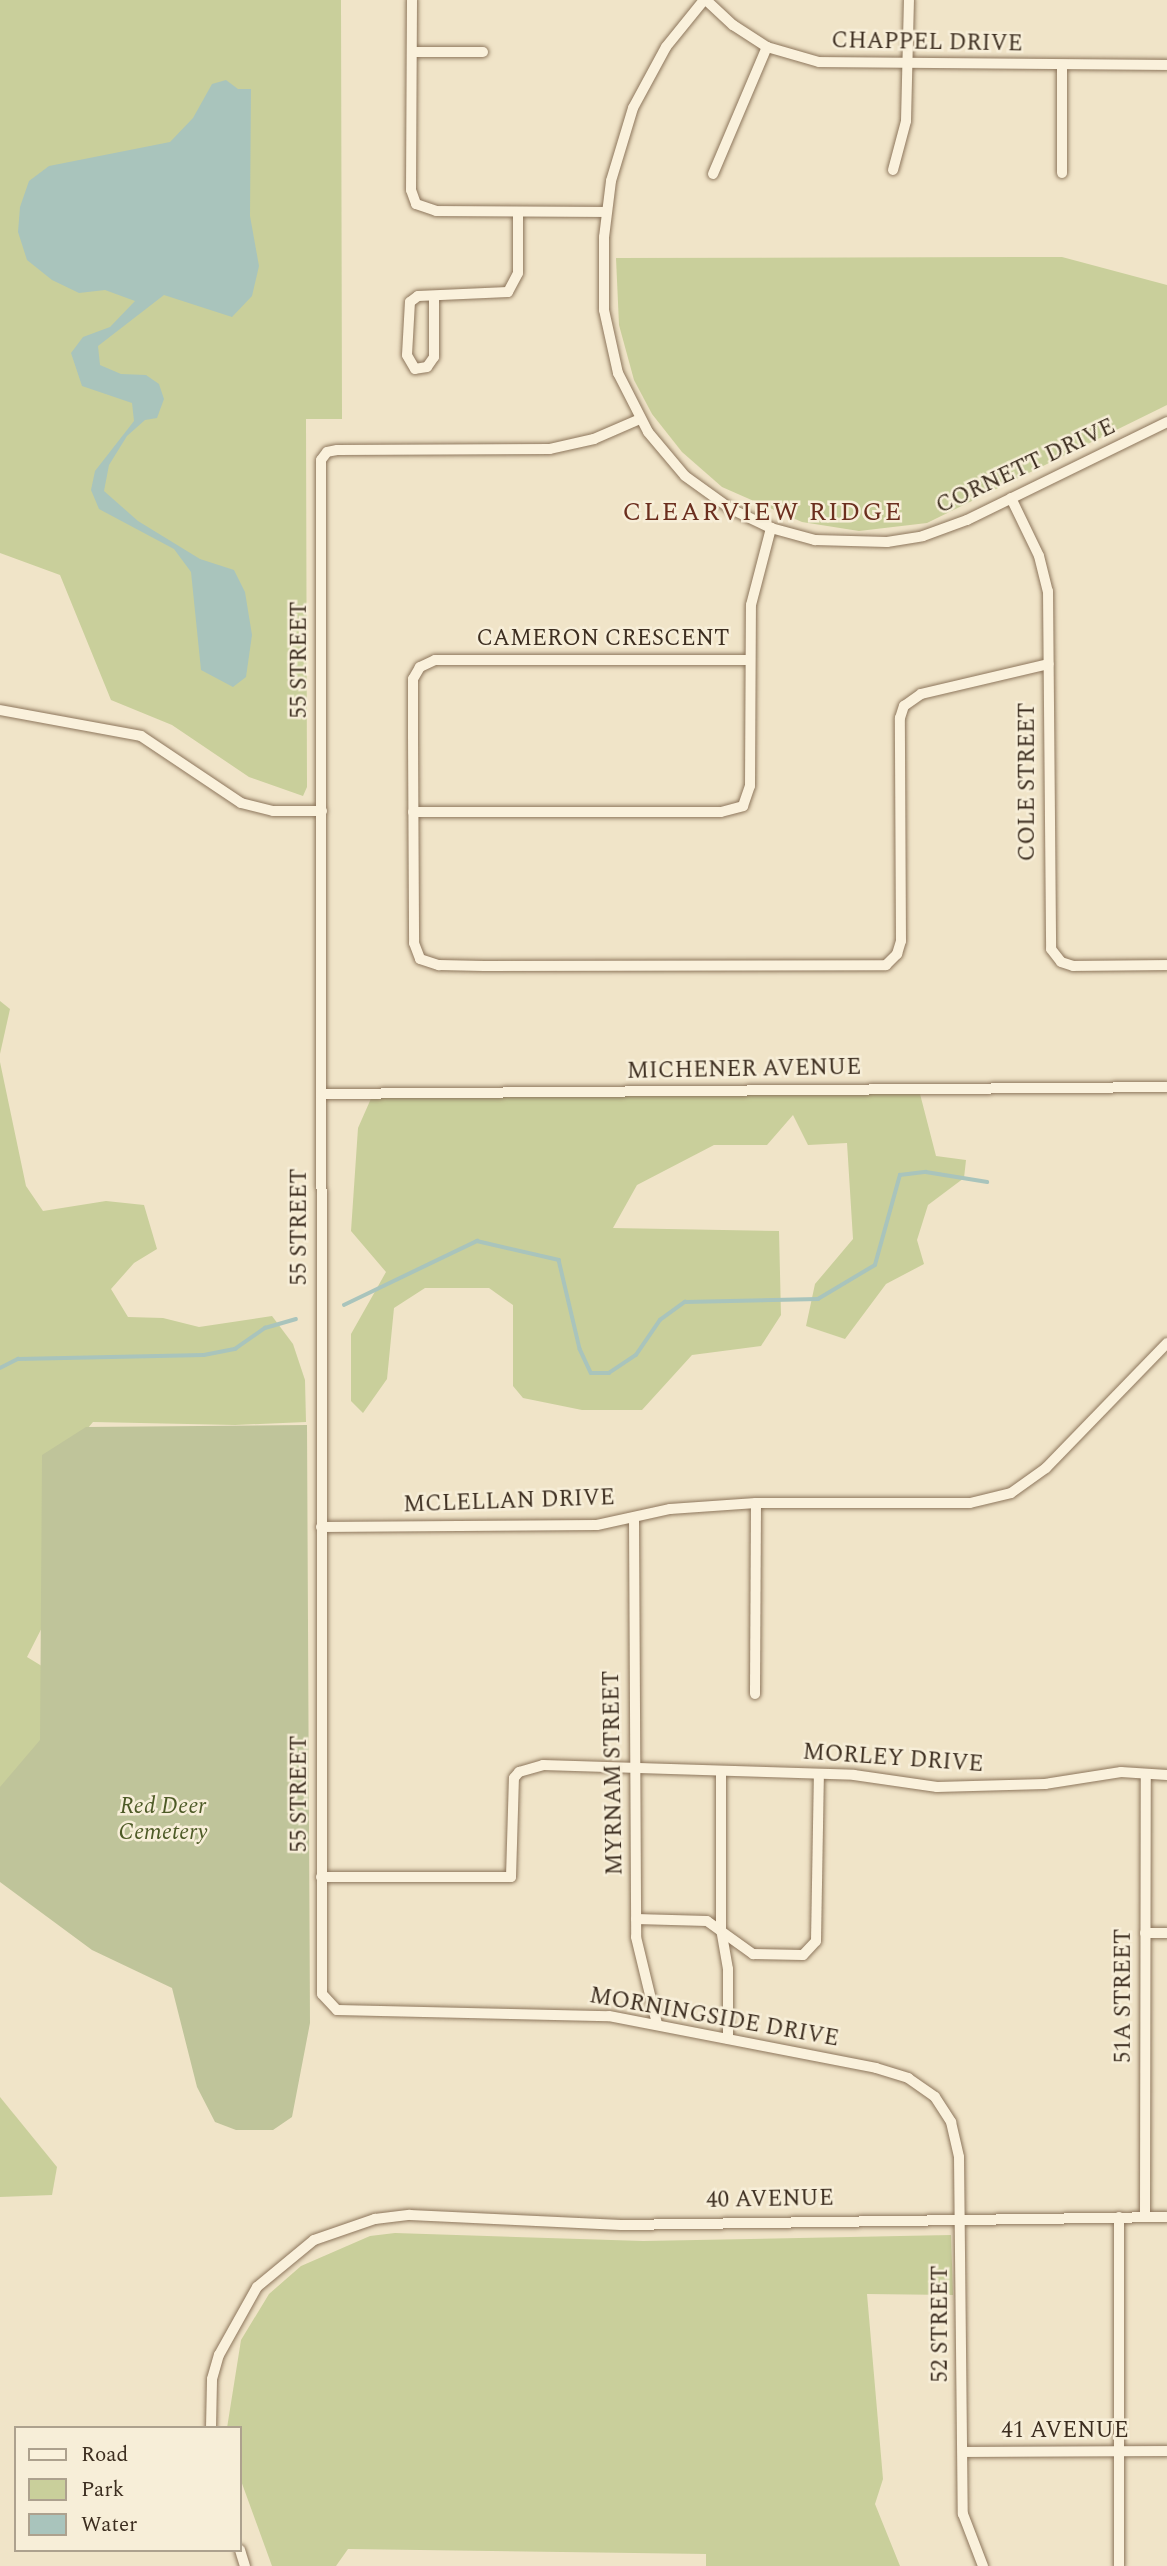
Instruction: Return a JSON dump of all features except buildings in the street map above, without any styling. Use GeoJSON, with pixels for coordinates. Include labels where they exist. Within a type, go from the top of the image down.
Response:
{"type":"FeatureCollection","features":[{"type":"Feature","properties":{"kind":"street"},"geometry":{"type":"LineString","coordinates":[[412,0],[411,190],[416,204],[436,211],[605,212]]}},
{"type":"Feature","properties":{"kind":"street","name":"CHAPPEL DRIVE"},"geometry":{"type":"LineString","coordinates":[[705,0],[733,25],[767,47],[834,65],[1167,65]]}},
{"type":"Feature","properties":{"kind":"street","name":"CORNETT DRIVE"},"geometry":{"type":"LineString","coordinates":[[705,0],[666,47],[633,108],[605,212],[606,319],[618,373],[640,419],[685,475],[731,509],[771,528],[815,540],[887,542],[951,527],[1167,422]]}},
{"type":"Feature","properties":{"kind":"street"},"geometry":{"type":"LineString","coordinates":[[893,170],[906,121],[909,0]]}},
{"type":"Feature","properties":{"kind":"street"},"geometry":{"type":"LineString","coordinates":[[713,174],[767,47]]}},
{"type":"Feature","properties":{"kind":"street"},"geometry":{"type":"LineString","coordinates":[[412,52],[484,52]]}},
{"type":"Feature","properties":{"kind":"street"},"geometry":{"type":"LineString","coordinates":[[1062,66],[1062,173]]}},
{"type":"Feature","properties":{"kind":"street"},"geometry":{"type":"LineString","coordinates":[[434,296],[434,357],[427,367],[415,369],[408,362],[407,307],[418,296],[434,296],[498,296],[513,287],[518,212]]}},
{"type":"Feature","properties":{"kind":"street","name":"55 STREET"},"geometry":{"type":"LineString","coordinates":[[325,2003],[321,1877],[321,466],[327,452],[550,449],[586,441],[640,419]]}},
{"type":"Feature","properties":{"kind":"street","name":"COLE STREET"},"geometry":{"type":"LineString","coordinates":[[1011,499],[1045,574],[1049,664],[1051,949],[1068,965],[1167,965]]}},
{"type":"Feature","properties":{"kind":"street"},"geometry":{"type":"LineString","coordinates":[[749,660],[753,591],[771,528]]}},
{"type":"Feature","properties":{"kind":"street","name":"CAMERON CRESCENT"},"geometry":{"type":"LineString","coordinates":[[413,811],[737,810],[746,801],[750,786],[749,660],[424,664],[414,679],[413,811],[414,943],[420,959],[431,964],[878,966],[892,960],[901,941],[900,718],[904,706],[921,694],[1049,664]]}},
{"type":"Feature","properties":{"kind":"street"},"geometry":{"type":"LineString","coordinates":[[0,710],[141,736],[241,803],[273,811],[322,811]]}},
{"type":"Feature","properties":{"kind":"street","name":"MICHENER AVENUE"},"geometry":{"type":"LineString","coordinates":[[321,1094],[1167,1087]]}},
{"type":"Feature","properties":{"kind":"street","name":"MCLELLAN DRIVE"},"geometry":{"type":"LineString","coordinates":[[321,1527],[588,1525],[681,1507],[756,1503],[970,1503],[1023,1487],[1167,1343]]}},
{"type":"Feature","properties":{"kind":"street"},"geometry":{"type":"LineString","coordinates":[[755,1694],[756,1503]]}},
{"type":"Feature","properties":{"kind":"street","name":"MYRNAM STREET"},"geometry":{"type":"LineString","coordinates":[[634,1518],[636,1919],[657,2024]]}},
{"type":"Feature","properties":{"kind":"street","name":"MORLEY DRIVE"},"geometry":{"type":"LineString","coordinates":[[321,1877],[512,1877],[513,1785],[519,1772],[543,1765],[819,1774],[937,1787],[1045,1784],[1121,1772],[1167,1775]]}},
{"type":"Feature","properties":{"kind":"street"},"geometry":{"type":"LineString","coordinates":[[721,1772],[721,1929],[729,1969],[729,2039]]}},
{"type":"Feature","properties":{"kind":"street"},"geometry":{"type":"LineString","coordinates":[[636,1919],[704,1920],[721,1929],[744,1949],[760,1955],[803,1955],[816,1941],[819,1774]]}},
{"type":"Feature","properties":{"kind":"street","name":"51A STREET"},"geometry":{"type":"LineString","coordinates":[[1144,2217],[1146,1775]]}},
{"type":"Feature","properties":{"kind":"street"},"geometry":{"type":"LineString","coordinates":[[1145,1933],[1167,1933]]}},
{"type":"Feature","properties":{"kind":"street","name":"MORNINGSIDE DRIVE"},"geometry":{"type":"LineString","coordinates":[[325,2003],[337,2010],[604,2015],[876,2068],[925,2090]]}},
{"type":"Feature","properties":{"kind":"street","name":"52 STREET"},"geometry":{"type":"LineString","coordinates":[[925,2090],[944,2108],[956,2138],[962,2217],[964,2518],[983,2566]]}},
{"type":"Feature","properties":{"kind":"street","name":"40 AVENUE"},"geometry":{"type":"LineString","coordinates":[[211,2426],[212,2379],[219,2355],[231,2327],[257,2287],[314,2241],[375,2219],[410,2215],[621,2225],[962,2217],[1167,2217]]}},
{"type":"Feature","properties":{"kind":"street"},"geometry":{"type":"LineString","coordinates":[[1119,2217],[1119,2566]]}},
{"type":"Feature","properties":{"kind":"street","name":"41 AVENUE"},"geometry":{"type":"LineString","coordinates":[[963,2452],[1167,2451]]}},
{"type":"Feature","properties":{"kind":"green space"},"geometry":{"type":"Polygon","coordinates":[[[0,0],[341,0],[342,419],[306,419],[307,787],[303,796],[249,777],[172,725],[111,700],[60,575],[0,553],[0,0]]]}},
{"type":"Feature","properties":{"kind":"green space"},"geometry":{"type":"Polygon","coordinates":[[[1062,257],[1167,285],[1167,405],[927,523],[859,531],[802,522],[722,487],[682,452],[652,414],[634,380],[619,325],[616,258],[1062,257]]]}},
{"type":"Feature","properties":{"kind":"green space"},"geometry":{"type":"Polygon","coordinates":[[[0,1001],[10,1009],[0,1054],[0,1001]]]}},
{"type":"Feature","properties":{"kind":"green space"},"geometry":{"type":"Polygon","coordinates":[[[0,1062],[26,1186],[43,1211],[106,1201],[144,1205],[157,1249],[134,1263],[111,1289],[128,1317],[163,1318],[199,1327],[272,1316],[293,1344],[305,1380],[306,1422],[235,1425],[93,1422],[65,1455],[58,1596],[27,1657],[45,1668],[54,1741],[0,1796],[0,1062]]]}},
{"type":"Feature","properties":{"kind":"green space"},"geometry":{"type":"Polygon","coordinates":[[[919,1090],[936,1156],[966,1160],[964,1178],[928,1205],[917,1240],[924,1264],[886,1284],[845,1339],[806,1326],[815,1284],[853,1239],[847,1143],[808,1145],[793,1115],[767,1145],[714,1145],[637,1185],[613,1228],[779,1231],[781,1315],[761,1346],[692,1355],[642,1410],[582,1410],[523,1398],[513,1386],[513,1305],[489,1288],[425,1288],[394,1308],[387,1379],[363,1413],[351,1401],[351,1334],[386,1272],[351,1231],[358,1128],[373,1094],[919,1090]]]}},
{"type":"Feature","properties":{"kind":"green space","name":"Red Deer Cemetery"},"geometry":{"type":"Polygon","coordinates":[[[307,1425],[310,2023],[292,2117],[273,2130],[236,2130],[215,2122],[197,2087],[172,1988],[92,1950],[0,1882],[0,1787],[40,1740],[42,1455],[86,1427],[307,1425]]]}},
{"type":"Feature","properties":{"kind":"green space"},"geometry":{"type":"Polygon","coordinates":[[[0,2097],[57,2167],[52,2195],[0,2197],[0,2097]]]}},
{"type":"Feature","properties":{"kind":"green space"},"geometry":{"type":"Polygon","coordinates":[[[395,2233],[643,2241],[951,2235],[953,2295],[867,2294],[883,2479],[875,2504],[900,2566],[706,2566],[706,2554],[348,2549],[336,2566],[272,2566],[242,2484],[242,2426],[227,2426],[241,2340],[269,2294],[301,2266],[370,2236],[395,2233]]]}},
{"type":"Feature","properties":{"kind":"water"},"geometry":{"type":"Polygon","coordinates":[[[226,80],[238,89],[251,89],[250,216],[259,266],[252,296],[232,317],[164,295],[98,346],[100,365],[121,374],[146,375],[159,384],[164,399],[157,418],[145,420],[127,436],[109,465],[104,491],[138,521],[200,559],[234,570],[245,592],[252,635],[246,677],[233,687],[201,670],[191,572],[174,549],[99,509],[91,490],[95,471],[134,421],[132,403],[82,386],[71,353],[83,337],[110,327],[135,301],[105,290],[79,293],[52,280],[27,260],[18,232],[20,207],[29,181],[49,166],[170,142],[193,118],[212,84],[226,80]]]}},
{"type":"Feature","properties":{"kind":"waterway"},"geometry":{"type":"LineString","coordinates":[[344,1305],[477,1241],[559,1260],[580,1349],[591,1373],[609,1373],[636,1355],[660,1320],[685,1302],[818,1299],[875,1265],[900,1175],[926,1172],[987,1182]]}},
{"type":"Feature","properties":{"kind":"waterway"},"geometry":{"type":"LineString","coordinates":[[0,1368],[18,1359],[204,1355],[235,1349],[265,1328],[296,1319]]}},
{"type":"Feature","properties":{"kind":"district","name":"CLEARVIEW RIDGE"},"geometry":{"type":"Point","coordinates":[763,513]}}]}
